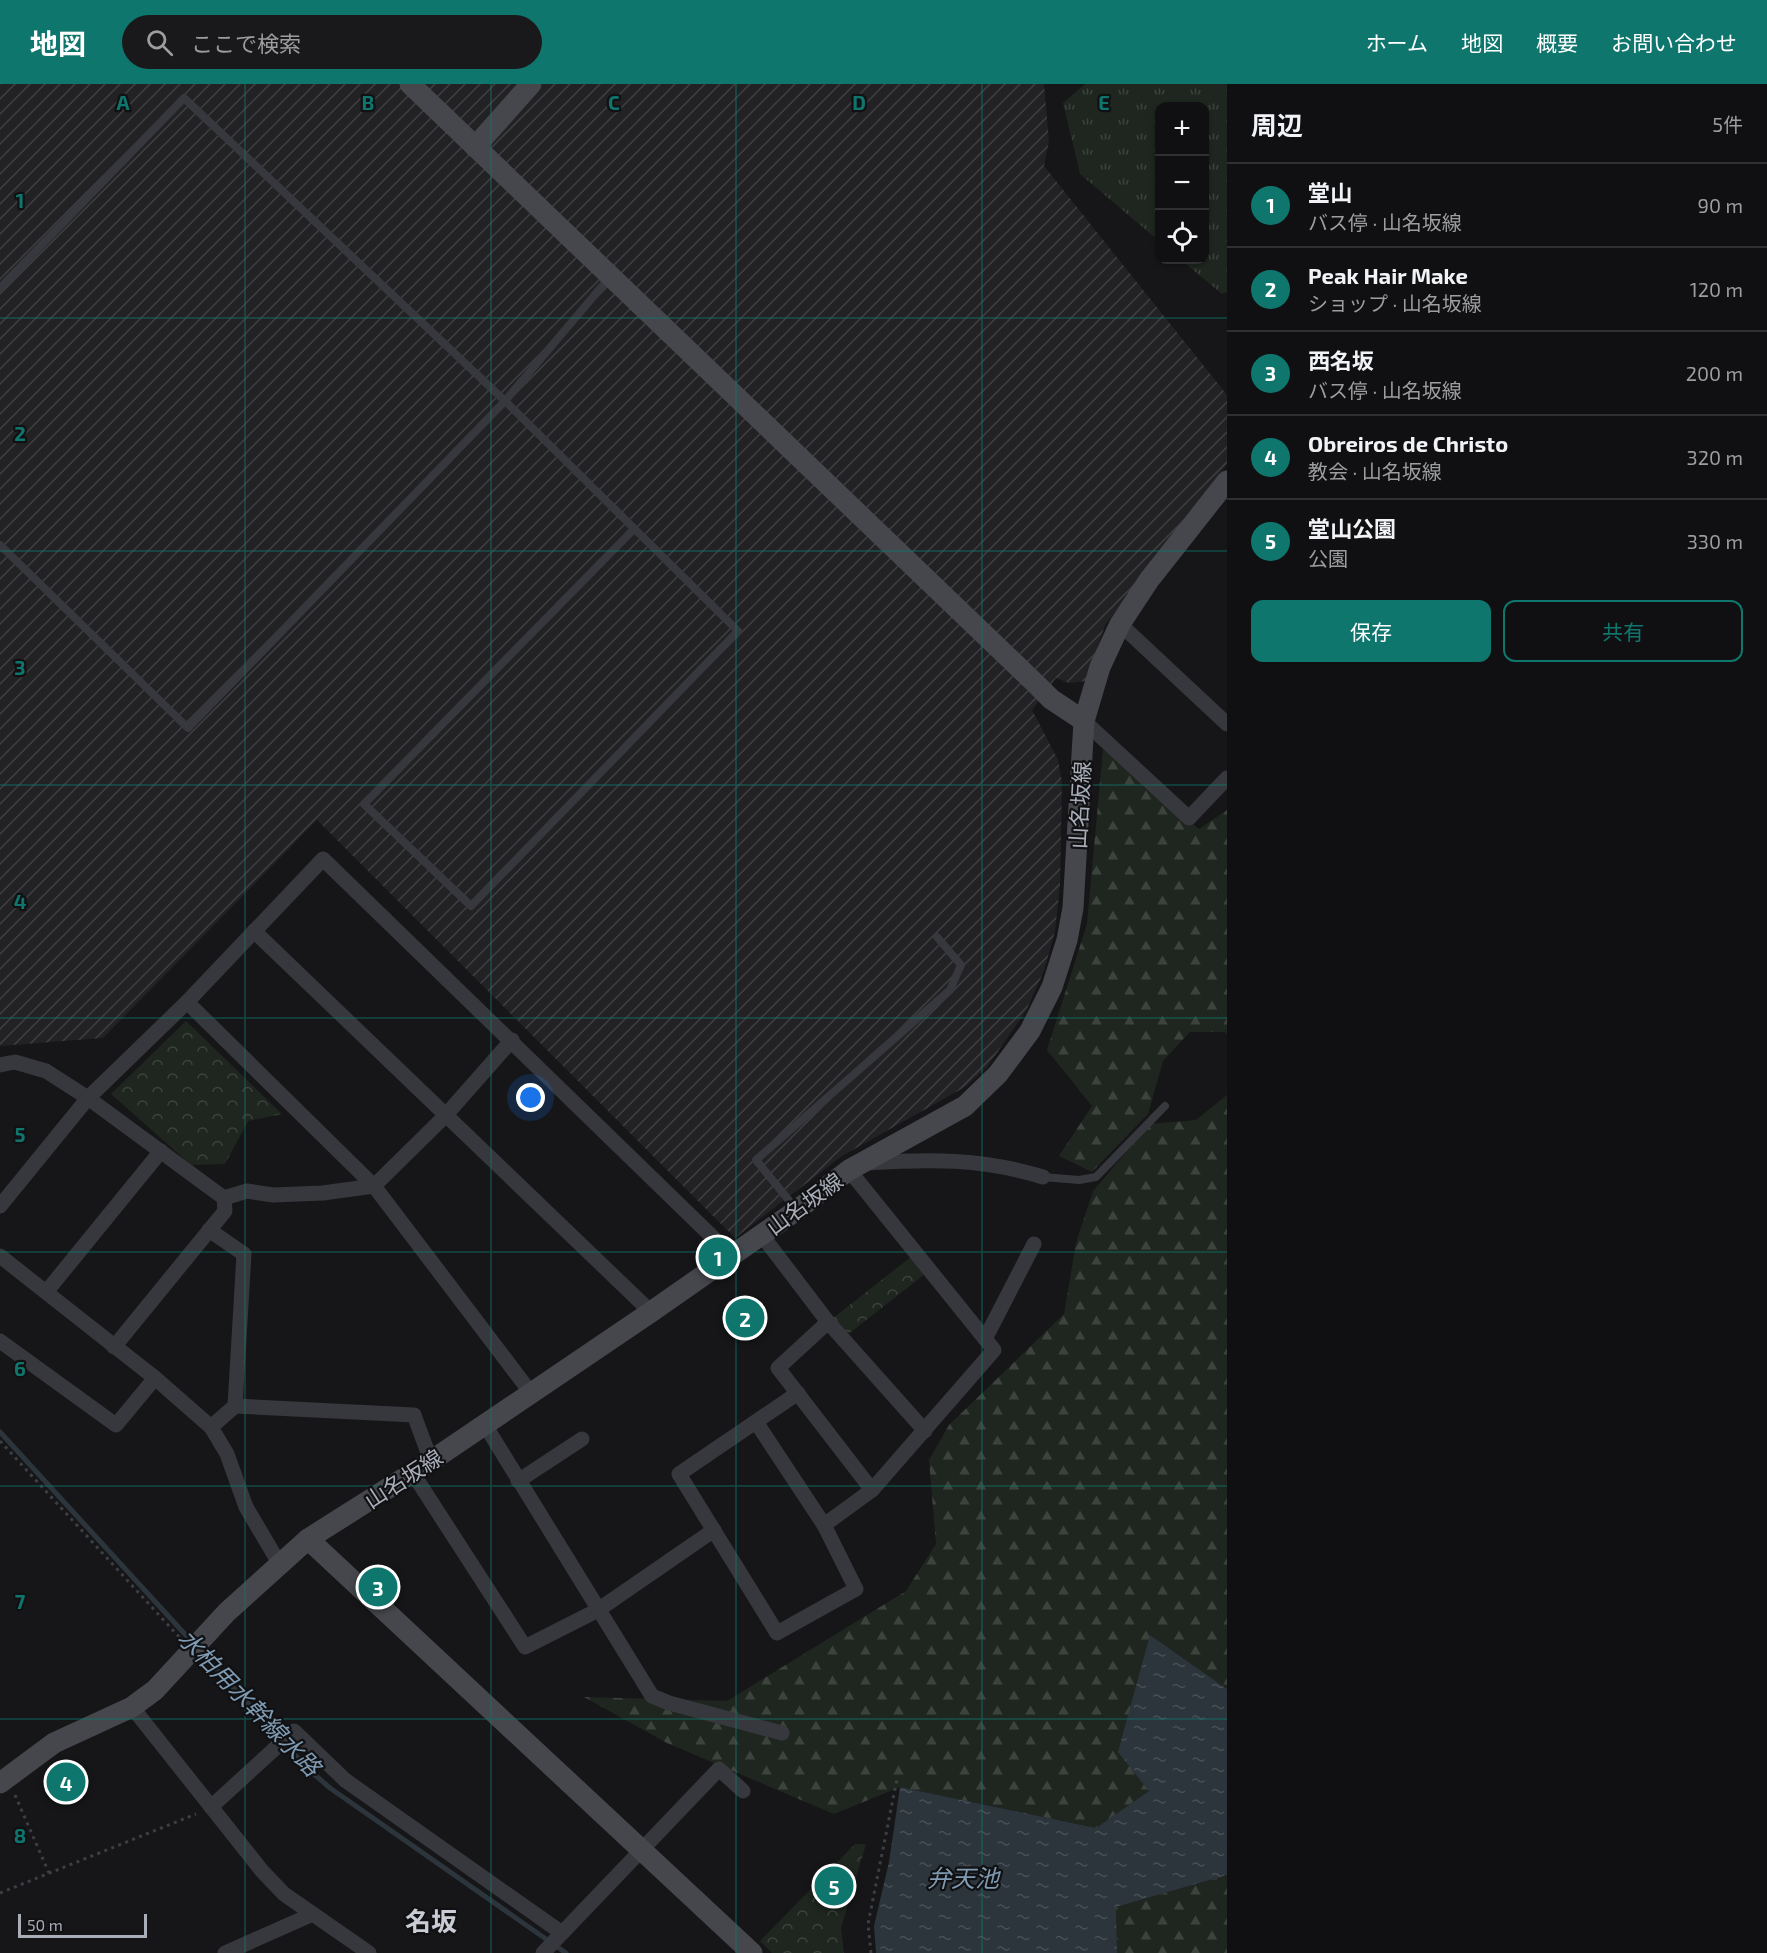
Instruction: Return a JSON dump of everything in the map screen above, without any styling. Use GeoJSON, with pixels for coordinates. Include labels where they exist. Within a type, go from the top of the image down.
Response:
{"type":"FeatureCollection","features":[{"type":"Feature","properties":{"kind":"main road"},"geometry":{"type":"LineString","coordinates":[[410,84],[1044,692],[1084,721]]}},
{"type":"Feature","properties":{"kind":"main road"},"geometry":{"type":"LineString","coordinates":[[475,147],[531,84]]}},
{"type":"Feature","properties":{"kind":"main road","name":"山名坂線"},"geometry":{"type":"LineString","coordinates":[[3,1780],[54,1743],[132,1707],[155,1690],[227,1612],[308,1539],[431,1461],[651,1312],[797,1210],[854,1166],[964,1106],[998,1074],[1034,1022],[1052,987],[1073,908],[1084,721],[1100,667],[1120,624],[1149,580],[1227,481]]}},
{"type":"Feature","properties":{"kind":"main road"},"geometry":{"type":"LineString","coordinates":[[308,1539],[641,1852],[752,1953]]}},
{"type":"Feature","properties":{"kind":"street"},"geometry":{"type":"LineString","coordinates":[[1120,624],[1227,724]]}},
{"type":"Feature","properties":{"kind":"street"},"geometry":{"type":"LineString","coordinates":[[1084,721],[1190,818],[1227,778]]}},
{"type":"Feature","properties":{"kind":"street"},"geometry":{"type":"LineString","coordinates":[[0,1206],[88,1098],[187,1002],[323,859],[731,1255]]}},
{"type":"Feature","properties":{"kind":"street"},"geometry":{"type":"LineString","coordinates":[[254,931],[444,1116],[651,1312]]}},
{"type":"Feature","properties":{"kind":"street"},"geometry":{"type":"LineString","coordinates":[[187,1002],[374,1186],[531,1393]]}},
{"type":"Feature","properties":{"kind":"street"},"geometry":{"type":"LineString","coordinates":[[224,1198],[247,1191],[273,1195],[313,1194],[374,1186],[444,1116],[512,1040]]}},
{"type":"Feature","properties":{"kind":"street"},"geometry":{"type":"LineString","coordinates":[[0,1065],[15,1062],[46,1071],[88,1098],[224,1198],[225,1211],[114,1347]]}},
{"type":"Feature","properties":{"kind":"street"},"geometry":{"type":"LineString","coordinates":[[47,1291],[161,1151]]}},
{"type":"Feature","properties":{"kind":"street"},"geometry":{"type":"LineString","coordinates":[[854,1166],[941,1159],[1008,1166],[1043,1177]]}},
{"type":"Feature","properties":{"kind":"street"},"geometry":{"type":"LineString","coordinates":[[824,1525],[872,1490],[994,1350],[854,1166]]}},
{"type":"Feature","properties":{"kind":"street"},"geometry":{"type":"LineString","coordinates":[[209,1230],[244,1254],[235,1407]]}},
{"type":"Feature","properties":{"kind":"street"},"geometry":{"type":"LineString","coordinates":[[761,1234],[828,1322],[925,1431]]}},
{"type":"Feature","properties":{"kind":"street"},"geometry":{"type":"LineString","coordinates":[[985,1339],[1034,1244]]}},
{"type":"Feature","properties":{"kind":"street"},"geometry":{"type":"LineString","coordinates":[[0,1256],[155,1378],[211,1427],[227,1454],[246,1507],[279,1563]]}},
{"type":"Feature","properties":{"kind":"street"},"geometry":{"type":"LineString","coordinates":[[828,1322],[778,1368],[872,1490]]}},
{"type":"Feature","properties":{"kind":"street"},"geometry":{"type":"LineString","coordinates":[[0,1341],[116,1425],[155,1378]]}},
{"type":"Feature","properties":{"kind":"street"},"geometry":{"type":"LineString","coordinates":[[756,1422],[824,1525],[856,1589],[777,1634],[679,1474],[756,1422],[798,1394]]}},
{"type":"Feature","properties":{"kind":"street"},"geometry":{"type":"LineString","coordinates":[[211,1427],[235,1407],[414,1415],[431,1461]]}},
{"type":"Feature","properties":{"kind":"street"},"geometry":{"type":"LineString","coordinates":[[485,1425],[652,1696],[669,1703],[782,1732]]}},
{"type":"Feature","properties":{"kind":"street"},"geometry":{"type":"LineString","coordinates":[[518,1481],[582,1438]]}},
{"type":"Feature","properties":{"kind":"street"},"geometry":{"type":"LineString","coordinates":[[412,1472],[525,1647],[598,1610],[714,1530]]}},
{"type":"Feature","properties":{"kind":"street"},"geometry":{"type":"LineString","coordinates":[[132,1707],[262,1872],[284,1894],[369,1953]]}},
{"type":"Feature","properties":{"kind":"street"},"geometry":{"type":"LineString","coordinates":[[211,1807],[294,1731],[345,1780],[562,1933]]}},
{"type":"Feature","properties":{"kind":"street"},"geometry":{"type":"LineString","coordinates":[[543,1953],[719,1769],[743,1791]]}},
{"type":"Feature","properties":{"kind":"street"},"geometry":{"type":"LineString","coordinates":[[225,1953],[313,1914]]}},
{"type":"Feature","properties":{"kind":"lane"},"geometry":{"type":"LineString","coordinates":[[0,288],[184,98],[505,401],[738,631],[471,906],[364,804],[634,529]]}},
{"type":"Feature","properties":{"kind":"lane"},"geometry":{"type":"LineString","coordinates":[[0,545],[188,728],[505,401],[610,277]]}},
{"type":"Feature","properties":{"kind":"lane"},"geometry":{"type":"LineString","coordinates":[[797,1210],[756,1160],[950,990],[961,965],[937,937]]}},
{"type":"Feature","properties":{"kind":"lane"},"geometry":{"type":"LineString","coordinates":[[1043,1177],[1079,1180],[1096,1177],[1165,1106]]}},
{"type":"Feature","properties":{"kind":"path"},"geometry":{"type":"LineString","coordinates":[[0,1441],[191,1650]]}},
{"type":"Feature","properties":{"kind":"path"},"geometry":{"type":"LineString","coordinates":[[871,1953],[868,1924],[897,1779]]}},
{"type":"Feature","properties":{"kind":"path"},"geometry":{"type":"LineString","coordinates":[[3,1780],[50,1873]]}},
{"type":"Feature","properties":{"kind":"path"},"geometry":{"type":"LineString","coordinates":[[0,1893],[211,1807]]}},
{"type":"Feature","properties":{"kind":"shaded area"},"geometry":{"type":"Polygon","coordinates":[[[0,84],[1044,84],[1049,141],[1044,166],[1227,395],[1227,464],[1105,625],[1086,681],[1069,683],[1056,678],[1032,710],[1058,760],[1062,782],[1060,885],[1055,931],[1044,971],[1026,1011],[987,1067],[965,1087],[842,1156],[735,1238],[317,820],[103,1038],[0,1046],[0,84]]]}},
{"type":"Feature","properties":{"kind":"green space"},"geometry":{"type":"Polygon","coordinates":[[[1085,84],[1227,84],[1227,292],[1222,294],[1186,264],[1209,264],[1209,102],[1155,102],[1155,238],[1080,174],[1063,103],[1085,84]]]}},
{"type":"Feature","properties":{"kind":"green space"},"geometry":{"type":"Polygon","coordinates":[[[1103,749],[1199,829],[1227,810],[1227,1035],[1225,1032],[1190,1032],[1163,1061],[1148,1114],[1092,1172],[1059,1156],[1092,1106],[1047,1050],[1087,924],[1103,749]]]}},
{"type":"Feature","properties":{"kind":"green space"},"geometry":{"type":"Polygon","coordinates":[[[186,1021],[282,1114],[248,1121],[225,1164],[191,1165],[111,1094],[186,1021]]]}},
{"type":"Feature","properties":{"kind":"green space"},"geometry":{"type":"Polygon","coordinates":[[[1227,1095],[1227,1689],[1150,1635],[1149,1791],[1096,1828],[900,1787],[834,1814],[667,1743],[584,1697],[727,1701],[906,1591],[936,1544],[929,1460],[949,1425],[1064,1314],[1076,1243],[1093,1191],[1150,1124],[1196,1120],[1227,1095]]]}},
{"type":"Feature","properties":{"kind":"green space"},"geometry":{"type":"Polygon","coordinates":[[[916,1253],[930,1270],[842,1339],[828,1322],[916,1253]]]}},
{"type":"Feature","properties":{"kind":"green space"},"geometry":{"type":"Polygon","coordinates":[[[855,1844],[866,1844],[841,1928],[844,1953],[772,1953],[760,1941],[855,1844]]]}},
{"type":"Feature","properties":{"kind":"green space"},"geometry":{"type":"Polygon","coordinates":[[[1227,1875],[1227,1953],[1117,1953],[1116,1907],[1227,1875]]]}},
{"type":"Feature","properties":{"kind":"water","name":"弁天池"},"geometry":{"type":"Polygon","coordinates":[[[1150,1635],[1227,1689],[1227,1875],[1116,1907],[1117,1953],[876,1953],[874,1926],[889,1862],[900,1787],[1096,1828],[1149,1791],[1118,1752],[1150,1635]]]}},
{"type":"Feature","properties":{"kind":"waterway","name":"水柏用水幹線水路"},"geometry":{"type":"LineString","coordinates":[[0,1432],[193,1643]]}},
{"type":"Feature","properties":{"kind":"waterway","name":"水柏用水幹線水路"},"geometry":{"type":"LineString","coordinates":[[199,1650],[306,1767],[330,1788],[566,1953]]}},
{"type":"Feature","properties":{"kind":"place","name":"堂山"},"geometry":{"type":"Point","coordinates":[718,1257]}},
{"type":"Feature","properties":{"kind":"place","name":"Peak Hair Make"},"geometry":{"type":"Point","coordinates":[745,1318]}},
{"type":"Feature","properties":{"kind":"place","name":"西名坂"},"geometry":{"type":"Point","coordinates":[378,1587]}},
{"type":"Feature","properties":{"kind":"place","name":"Obreiros de Christo"},"geometry":{"type":"Point","coordinates":[66,1782]}},
{"type":"Feature","properties":{"kind":"place","name":"堂山公園"},"geometry":{"type":"Point","coordinates":[834,1886]}},
{"type":"Feature","properties":{"kind":"district","name":"名坂"},"geometry":{"type":"Point","coordinates":[431,1920]}}]}
